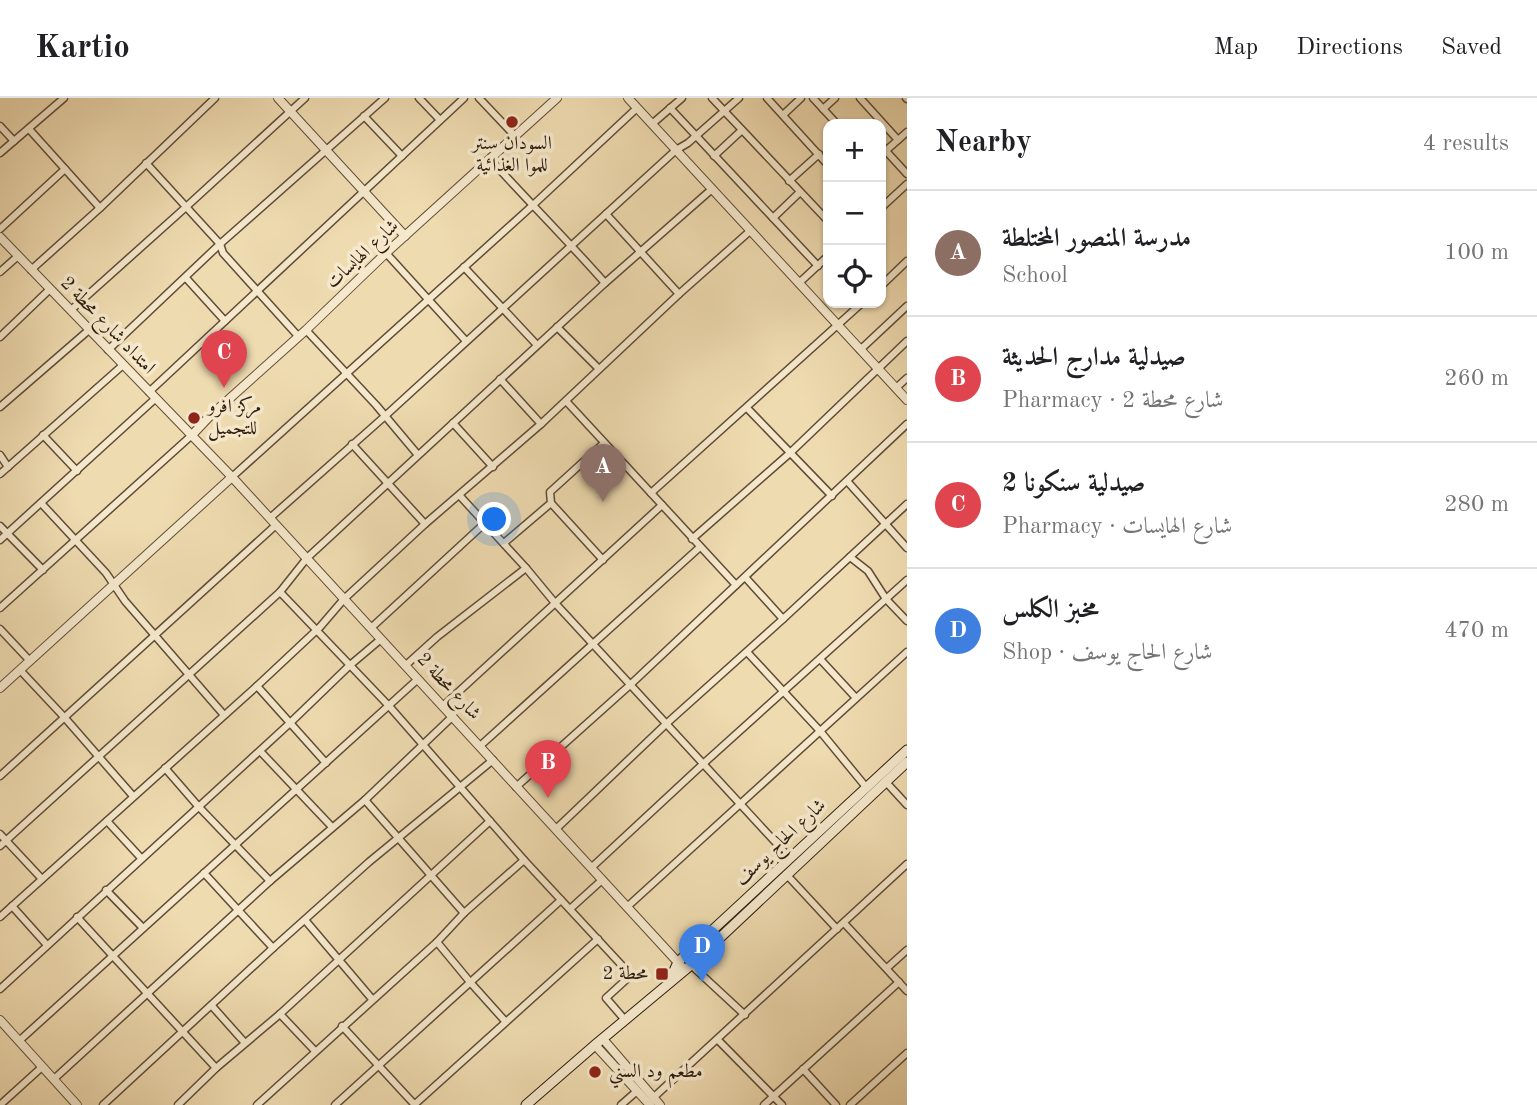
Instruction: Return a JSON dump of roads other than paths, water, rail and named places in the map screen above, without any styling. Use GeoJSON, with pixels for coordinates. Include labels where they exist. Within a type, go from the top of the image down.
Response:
{"type":"FeatureCollection","features":[{"type":"Feature","properties":{"kind":"main road","name":"شارع الحاج يوسف"},"geometry":{"type":"LineString","coordinates":[[685,965],[790,858],[907,750]]}},
{"type":"Feature","properties":{"kind":"main road","name":"شارع الحاج يوسف"},"geometry":{"type":"LineString","coordinates":[[685,965],[907,762]]}},
{"type":"Feature","properties":{"kind":"main road"},"geometry":{"type":"LineString","coordinates":[[526,1105],[667,986],[685,965]]}},
{"type":"Feature","properties":{"kind":"street"},"geometry":{"type":"LineString","coordinates":[[0,153],[64,98]]}},
{"type":"Feature","properties":{"kind":"street"},"geometry":{"type":"LineString","coordinates":[[31,270],[215,98]]}},
{"type":"Feature","properties":{"kind":"street"},"geometry":{"type":"LineString","coordinates":[[278,98],[405,236]]}},
{"type":"Feature","properties":{"kind":"street"},"geometry":{"type":"LineString","coordinates":[[71,310],[305,98]]}},
{"type":"Feature","properties":{"kind":"street"},"geometry":{"type":"LineString","coordinates":[[108,350],[220,244],[385,98]]}},
{"type":"Feature","properties":{"kind":"street"},"geometry":{"type":"LineString","coordinates":[[419,98],[440,120]]}},
{"type":"Feature","properties":{"kind":"street"},"geometry":{"type":"LineString","coordinates":[[0,540],[77,471],[256,291],[464,98]]}},
{"type":"Feature","properties":{"kind":"street"},"geometry":{"type":"LineString","coordinates":[[480,98],[515,136]]}},
{"type":"Feature","properties":{"kind":"street","name":"شارع الهايسات"},"geometry":{"type":"LineString","coordinates":[[192,435],[556,98]]}},
{"type":"Feature","properties":{"kind":"street"},"geometry":{"type":"LineString","coordinates":[[628,98],[907,400]]}},
{"type":"Feature","properties":{"kind":"street"},"geometry":{"type":"LineString","coordinates":[[652,124],[682,98]]}},
{"type":"Feature","properties":{"kind":"street"},"geometry":{"type":"LineString","coordinates":[[712,98],[823,216]]}},
{"type":"Feature","properties":{"kind":"street"},"geometry":{"type":"LineString","coordinates":[[0,776],[154,636],[352,444],[676,149],[683,148],[739,98]]}},
{"type":"Feature","properties":{"kind":"street"},"geometry":{"type":"LineString","coordinates":[[767,98],[823,158]]}},
{"type":"Feature","properties":{"kind":"street"},"geometry":{"type":"LineString","coordinates":[[783,115],[802,98]]}},
{"type":"Feature","properties":{"kind":"street"},"geometry":{"type":"LineString","coordinates":[[813,98],[832,119]]}},
{"type":"Feature","properties":{"kind":"street"},"geometry":{"type":"LineString","coordinates":[[823,109],[835,98]]}},
{"type":"Feature","properties":{"kind":"street"},"geometry":{"type":"LineString","coordinates":[[860,98],[898,140]]}},
{"type":"Feature","properties":{"kind":"street"},"geometry":{"type":"LineString","coordinates":[[0,688],[637,108]]}},
{"type":"Feature","properties":{"kind":"street"},"geometry":{"type":"LineString","coordinates":[[670,108],[818,266]]}},
{"type":"Feature","properties":{"kind":"street"},"geometry":{"type":"LineString","coordinates":[[364,117],[402,156]]}},
{"type":"Feature","properties":{"kind":"street"},"geometry":{"type":"LineString","coordinates":[[0,126],[14,141]]}},
{"type":"Feature","properties":{"kind":"street"},"geometry":{"type":"LineString","coordinates":[[29,129],[100,208]]}},
{"type":"Feature","properties":{"kind":"street"},"geometry":{"type":"LineString","coordinates":[[714,156],[742,130]]}},
{"type":"Feature","properties":{"kind":"street"},"geometry":{"type":"LineString","coordinates":[[886,150],[907,131]]}},
{"type":"Feature","properties":{"kind":"street"},"geometry":{"type":"LineString","coordinates":[[789,181],[819,154]]}},
{"type":"Feature","properties":{"kind":"street"},"geometry":{"type":"LineString","coordinates":[[886,156],[907,174]]}},
{"type":"Feature","properties":{"kind":"street"},"geometry":{"type":"LineString","coordinates":[[490,159],[605,283]]}},
{"type":"Feature","properties":{"kind":"street"},"geometry":{"type":"LineString","coordinates":[[146,163],[220,244],[223,253],[298,336]]}},
{"type":"Feature","properties":{"kind":"street"},"geometry":{"type":"LineString","coordinates":[[0,229],[65,169]]}},
{"type":"Feature","properties":{"kind":"street"},"geometry":{"type":"LineString","coordinates":[[3,843],[280,592],[307,558],[387,483],[712,189]]}},
{"type":"Feature","properties":{"kind":"street"},"geometry":{"type":"LineString","coordinates":[[886,204],[905,189]]}},
{"type":"Feature","properties":{"kind":"street"},"geometry":{"type":"LineString","coordinates":[[773,218],[800,192]]}},
{"type":"Feature","properties":{"kind":"street"},"geometry":{"type":"LineString","coordinates":[[606,214],[679,295]]}},
{"type":"Feature","properties":{"kind":"street"},"geometry":{"type":"LineString","coordinates":[[0,917],[257,686],[316,630],[344,599],[425,524],[541,424],[750,231]]}},
{"type":"Feature","properties":{"kind":"street","name":"امتداد شارع محطة 2"},"geometry":{"type":"LineString","coordinates":[[0,237],[192,435]]}},
{"type":"Feature","properties":{"kind":"street"},"geometry":{"type":"LineString","coordinates":[[386,253],[466,341]]}},
{"type":"Feature","properties":{"kind":"street"},"geometry":{"type":"LineString","coordinates":[[0,272],[18,256]]}},
{"type":"Feature","properties":{"kind":"street"},"geometry":{"type":"LineString","coordinates":[[886,281],[907,261]]}},
{"type":"Feature","properties":{"kind":"street"},"geometry":{"type":"LineString","coordinates":[[799,284],[823,262]]}},
{"type":"Feature","properties":{"kind":"street"},"geometry":{"type":"LineString","coordinates":[[464,267],[537,345]]}},
{"type":"Feature","properties":{"kind":"street"},"geometry":{"type":"LineString","coordinates":[[186,278],[225,321]]}},
{"type":"Feature","properties":{"kind":"street"},"geometry":{"type":"LineString","coordinates":[[0,337],[50,289]]}},
{"type":"Feature","properties":{"kind":"street"},"geometry":{"type":"LineString","coordinates":[[860,349],[907,306]]}},
{"type":"Feature","properties":{"kind":"street"},"geometry":{"type":"LineString","coordinates":[[651,493],[857,308]]}},
{"type":"Feature","properties":{"kind":"street"},"geometry":{"type":"LineString","coordinates":[[557,327],[599,369]]}},
{"type":"Feature","properties":{"kind":"street"},"geometry":{"type":"LineString","coordinates":[[0,407],[90,329]]}},
{"type":"Feature","properties":{"kind":"street"},"geometry":{"type":"LineString","coordinates":[[306,330],[418,455]]}},
{"type":"Feature","properties":{"kind":"street"},"geometry":{"type":"LineString","coordinates":[[692,538],[790,453],[907,341]]}},
{"type":"Feature","properties":{"kind":"street"},"geometry":{"type":"LineString","coordinates":[[0,474],[123,365]]}},
{"type":"Feature","properties":{"kind":"street"},"geometry":{"type":"LineString","coordinates":[[896,388],[907,378]]}},
{"type":"Feature","properties":{"kind":"street"},"geometry":{"type":"LineString","coordinates":[[500,379],[541,424]]}},
{"type":"Feature","properties":{"kind":"street"},"geometry":{"type":"LineString","coordinates":[[566,401],[736,585]]}},
{"type":"Feature","properties":{"kind":"street"},"geometry":{"type":"LineString","coordinates":[[747,408],[832,496]]}},
{"type":"Feature","properties":{"kind":"street"},"geometry":{"type":"LineString","coordinates":[[453,424],[493,467]]}},
{"type":"Feature","properties":{"kind":"street"},"geometry":{"type":"LineString","coordinates":[[516,787],[630,685],[907,424]]}},
{"type":"Feature","properties":{"kind":"street"},"geometry":{"type":"LineString","coordinates":[[43,435],[77,471]]}},
{"type":"Feature","properties":{"kind":"street"},"geometry":{"type":"LineString","coordinates":[[0,608],[192,435]]}},
{"type":"Feature","properties":{"kind":"street","name":"شارع محطة 2"},"geometry":{"type":"LineString","coordinates":[[192,435],[601,880],[685,965]]}},
{"type":"Feature","properties":{"kind":"street"},"geometry":{"type":"LineString","coordinates":[[603,560],[551,503],[550,492],[604,443]]}},
{"type":"Feature","properties":{"kind":"street"},"geometry":{"type":"LineString","coordinates":[[352,444],[425,524]]}},
{"type":"Feature","properties":{"kind":"street"},"geometry":{"type":"LineString","coordinates":[[0,455],[8,467]]}},
{"type":"Feature","properties":{"kind":"street"},"geometry":{"type":"LineString","coordinates":[[847,481],[907,548]]}},
{"type":"Feature","properties":{"kind":"street"},"geometry":{"type":"LineString","coordinates":[[460,496],[790,858]]}},
{"type":"Feature","properties":{"kind":"street"},"geometry":{"type":"LineString","coordinates":[[41,503],[106,573],[154,636],[224,715]]}},
{"type":"Feature","properties":{"kind":"street"},"geometry":{"type":"LineString","coordinates":[[504,543],[551,503]]}},
{"type":"Feature","properties":{"kind":"street"},"geometry":{"type":"LineString","coordinates":[[556,829],[666,724],[907,504]]}},
{"type":"Feature","properties":{"kind":"street"},"geometry":{"type":"LineString","coordinates":[[443,706],[662,505]]}},
{"type":"Feature","properties":{"kind":"street"},"geometry":{"type":"LineString","coordinates":[[371,628],[485,523]]}},
{"type":"Feature","properties":{"kind":"street"},"geometry":{"type":"LineString","coordinates":[[0,526],[43,570]]}},
{"type":"Feature","properties":{"kind":"street"},"geometry":{"type":"LineString","coordinates":[[480,746],[700,547]]}},
{"type":"Feature","properties":{"kind":"street"},"geometry":{"type":"LineString","coordinates":[[850,557],[868,571],[886,599],[907,621]]}},
{"type":"Feature","properties":{"kind":"street"},"geometry":{"type":"LineString","coordinates":[[406,665],[437,637],[526,568]]}},
{"type":"Feature","properties":{"kind":"street"},"geometry":{"type":"LineString","coordinates":[[745,577],[783,619]]}},
{"type":"Feature","properties":{"kind":"street"},"geometry":{"type":"LineString","coordinates":[[591,868],[907,580]]}},
{"type":"Feature","properties":{"kind":"street"},"geometry":{"type":"LineString","coordinates":[[280,592],[388,706],[524,860],[628,972],[628,978],[606,998],[625,1020]]}},
{"type":"Feature","properties":{"kind":"street"},"geometry":{"type":"LineString","coordinates":[[0,629],[30,661]]}},
{"type":"Feature","properties":{"kind":"street"},"geometry":{"type":"LineString","coordinates":[[0,989],[381,639]]}},
{"type":"Feature","properties":{"kind":"street"},"geometry":{"type":"LineString","coordinates":[[747,652],[820,731],[866,787]]}},
{"type":"Feature","properties":{"kind":"street"},"geometry":{"type":"LineString","coordinates":[[627,907],[907,652]]}},
{"type":"Feature","properties":{"kind":"street"},"geometry":{"type":"LineString","coordinates":[[820,659],[856,698]]}},
{"type":"Feature","properties":{"kind":"street"},"geometry":{"type":"LineString","coordinates":[[20,670],[133,796]]}},
{"type":"Feature","properties":{"kind":"street"},"geometry":{"type":"LineString","coordinates":[[19,1041],[418,679]]}},
{"type":"Feature","properties":{"kind":"street"},"geometry":{"type":"LineString","coordinates":[[257,686],[326,763]]}},
{"type":"Feature","properties":{"kind":"street"},"geometry":{"type":"LineString","coordinates":[[54,1079],[270,881],[365,800],[453,716]]}},
{"type":"Feature","properties":{"kind":"street"},"geometry":{"type":"LineString","coordinates":[[260,751],[332,827]]}},
{"type":"Feature","properties":{"kind":"street"},"geometry":{"type":"LineString","coordinates":[[103,1105],[397,837],[492,760]]}},
{"type":"Feature","properties":{"kind":"street"},"geometry":{"type":"LineString","coordinates":[[165,768],[270,881]]}},
{"type":"Feature","properties":{"kind":"street"},"geometry":{"type":"LineString","coordinates":[[886,781],[907,805]]}},
{"type":"Feature","properties":{"kind":"street"},"geometry":{"type":"LineString","coordinates":[[365,800],[464,914]]}},
{"type":"Feature","properties":{"kind":"street"},"geometry":{"type":"LineString","coordinates":[[107,821],[141,858]]}},
{"type":"Feature","properties":{"kind":"street"},"geometry":{"type":"LineString","coordinates":[[178,1105],[490,821]]}},
{"type":"Feature","properties":{"kind":"street"},"geometry":{"type":"LineString","coordinates":[[0,834],[3,843],[42,879]]}},
{"type":"Feature","properties":{"kind":"street"},"geometry":{"type":"LineString","coordinates":[[257,1105],[524,860]]}},
{"type":"Feature","properties":{"kind":"street"},"geometry":{"type":"LineString","coordinates":[[654,1103],[907,864]]}},
{"type":"Feature","properties":{"kind":"street"},"geometry":{"type":"LineString","coordinates":[[204,873],[273,948]]}},
{"type":"Feature","properties":{"kind":"street"},"geometry":{"type":"LineString","coordinates":[[786,874],[837,929]]}},
{"type":"Feature","properties":{"kind":"street"},"geometry":{"type":"LineString","coordinates":[[570,909],[601,880]]}},
{"type":"Feature","properties":{"kind":"street"},"geometry":{"type":"LineString","coordinates":[[106,890],[143,928]]}},
{"type":"Feature","properties":{"kind":"street"},"geometry":{"type":"LineString","coordinates":[[335,1105],[561,900]]}},
{"type":"Feature","properties":{"kind":"street"},"geometry":{"type":"LineString","coordinates":[[12,906],[47,945]]}},
{"type":"Feature","properties":{"kind":"street"},"geometry":{"type":"LineString","coordinates":[[77,917],[216,1068]]}},
{"type":"Feature","properties":{"kind":"street"},"geometry":{"type":"LineString","coordinates":[[305,920],[372,999]]}},
{"type":"Feature","properties":{"kind":"street"},"geometry":{"type":"LineString","coordinates":[[844,923],[907,991]]}},
{"type":"Feature","properties":{"kind":"street"},"geometry":{"type":"LineString","coordinates":[[342,1027],[415,1105],[598,939]]}},
{"type":"Feature","properties":{"kind":"street"},"geometry":{"type":"LineString","coordinates":[[437,942],[505,1021]]}},
{"type":"Feature","properties":{"kind":"street"},"geometry":{"type":"LineString","coordinates":[[887,968],[907,950]]}},
{"type":"Feature","properties":{"kind":"street"},"geometry":{"type":"LineString","coordinates":[[685,965],[745,1015]]}},
{"type":"Feature","properties":{"kind":"street"},"geometry":{"type":"LineString","coordinates":[[764,1105],[899,982]]}},
{"type":"Feature","properties":{"kind":"street"},"geometry":{"type":"LineString","coordinates":[[212,1006],[245,1043]]}},
{"type":"Feature","properties":{"kind":"street"},"geometry":{"type":"LineString","coordinates":[[280,1014],[316,1051]]}},
{"type":"Feature","properties":{"kind":"street"},"geometry":{"type":"LineString","coordinates":[[0,1020],[77,1105]]}},
{"type":"Feature","properties":{"kind":"street"},"geometry":{"type":"LineString","coordinates":[[718,1040],[782,1105]]}},
{"type":"Feature","properties":{"kind":"street"},"geometry":{"type":"LineString","coordinates":[[599,1042],[654,1103]]}},
{"type":"Feature","properties":{"kind":"street"},"geometry":{"type":"LineString","coordinates":[[599,1042],[637,1091],[654,1103]]}},
{"type":"Feature","properties":{"kind":"street"},"geometry":{"type":"LineString","coordinates":[[850,1105],[904,1056],[907,1065]]}},
{"type":"Feature","properties":{"kind":"street"},"geometry":{"type":"LineString","coordinates":[[0,1105],[42,1067]]}},
{"type":"Feature","properties":{"kind":"street"},"geometry":{"type":"LineString","coordinates":[[803,1069],[836,1105]]}},
{"type":"Feature","properties":{"kind":"street"},"geometry":{"type":"LineString","coordinates":[[621,1105],[637,1091]]}},
{"type":"Feature","properties":{"kind":"street"},"geometry":{"type":"LineString","coordinates":[[186,1097],[193,1105]]}},
{"type":"Feature","properties":{"kind":"place","name":"السودان سنتر للموا الغذائية"},"geometry":{"type":"Point","coordinates":[512,122]}},
{"type":"Feature","properties":{"kind":"place","name":"صيدلية سنكونا 2"},"geometry":{"type":"Point","coordinates":[224,388]}},
{"type":"Feature","properties":{"kind":"place","name":"مركز افرو للتجميل"},"geometry":{"type":"Point","coordinates":[194,418]}},
{"type":"Feature","properties":{"kind":"place","name":"مدرسة المنصور المختلطة"},"geometry":{"type":"Point","coordinates":[603,502]}},
{"type":"Feature","properties":{"kind":"place","name":"صيدلية مدارج الحديثة"},"geometry":{"type":"Point","coordinates":[548,798]}},
{"type":"Feature","properties":{"kind":"place","name":"محطة 2"},"geometry":{"type":"Point","coordinates":[662,974]}},
{"type":"Feature","properties":{"kind":"place","name":"مخبز الكلس"},"geometry":{"type":"Point","coordinates":[702,982]}},
{"type":"Feature","properties":{"kind":"place","name":"مطعم ود السني"},"geometry":{"type":"Point","coordinates":[595,1072]}}]}
